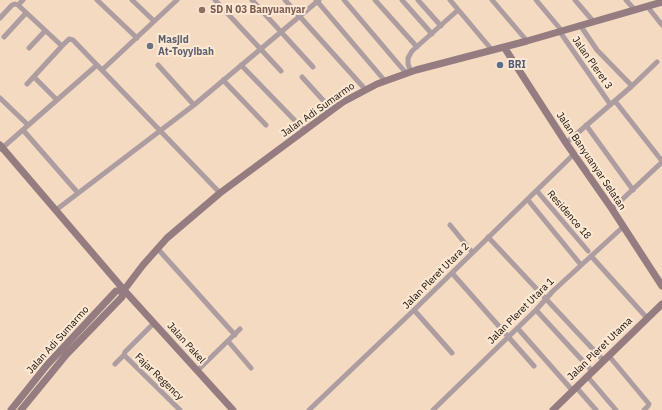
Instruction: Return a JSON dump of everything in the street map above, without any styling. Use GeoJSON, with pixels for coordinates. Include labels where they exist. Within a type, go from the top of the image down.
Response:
{"type":"FeatureCollection","features":[{"type":"Feature","properties":{"kind":"main road","name":"Jalan Adi Sumarmo"},"geometry":{"type":"LineString","coordinates":[[21,410],[53,370],[122,297],[124,290],[157,248],[172,232],[220,193],[332,110],[366,89],[409,72],[561,32],[660,1]]}},
{"type":"Feature","properties":{"kind":"main road","name":"Jalan Banyuanyar Selatan"},"geometry":{"type":"LineString","coordinates":[[504,47],[566,143],[624,226],[662,286]]}},
{"type":"Feature","properties":{"kind":"main road","name":"Jalan Pakel"},"geometry":{"type":"LineString","coordinates":[[1,148],[124,290],[233,410]]}},
{"type":"Feature","properties":{"kind":"main road","name":"Jalan Adi Sumarmo"},"geometry":{"type":"LineString","coordinates":[[11,410],[47,365],[116,291],[124,290]]}},
{"type":"Feature","properties":{"kind":"main road","name":"Jalan Pleret Utama"},"geometry":{"type":"LineString","coordinates":[[553,410],[662,304]]}},
{"type":"Feature","properties":{"kind":"main road"},"geometry":{"type":"LineString","coordinates":[[47,365],[53,370]]}},
{"type":"Feature","properties":{"kind":"street"},"geometry":{"type":"LineString","coordinates":[[18,5],[23,0]]}},
{"type":"Feature","properties":{"kind":"street"},"geometry":{"type":"LineString","coordinates":[[97,0],[137,38]]}},
{"type":"Feature","properties":{"kind":"street"},"geometry":{"type":"LineString","coordinates":[[132,0],[154,21]]}},
{"type":"Feature","properties":{"kind":"street"},"geometry":{"type":"LineString","coordinates":[[102,70],[177,0]]}},
{"type":"Feature","properties":{"kind":"street"},"geometry":{"type":"LineString","coordinates":[[215,0],[282,71]]}},
{"type":"Feature","properties":{"kind":"street"},"geometry":{"type":"LineString","coordinates":[[252,0],[314,66]]}},
{"type":"Feature","properties":{"kind":"street"},"geometry":{"type":"LineString","coordinates":[[285,0],[366,89]]}},
{"type":"Feature","properties":{"kind":"street"},"geometry":{"type":"LineString","coordinates":[[56,210],[194,105],[317,0],[385,81]]}},
{"type":"Feature","properties":{"kind":"street"},"geometry":{"type":"LineString","coordinates":[[344,0],[409,72]]}},
{"type":"Feature","properties":{"kind":"street"},"geometry":{"type":"LineString","coordinates":[[375,0],[417,47]]}},
{"type":"Feature","properties":{"kind":"street"},"geometry":{"type":"LineString","coordinates":[[402,0],[432,34]]}},
{"type":"Feature","properties":{"kind":"street"},"geometry":{"type":"LineString","coordinates":[[418,0],[440,26]]}},
{"type":"Feature","properties":{"kind":"street"},"geometry":{"type":"LineString","coordinates":[[450,0],[492,50]]}},
{"type":"Feature","properties":{"kind":"street"},"geometry":{"type":"LineString","coordinates":[[492,0],[527,41]]}},
{"type":"Feature","properties":{"kind":"street","name":"Jalan Pleret 3"},"geometry":{"type":"LineString","coordinates":[[536,0],[612,103],[662,162]]}},
{"type":"Feature","properties":{"kind":"street"},"geometry":{"type":"LineString","coordinates":[[575,0],[594,22]]}},
{"type":"Feature","properties":{"kind":"street"},"geometry":{"type":"LineString","coordinates":[[626,0],[635,10]]}},
{"type":"Feature","properties":{"kind":"street"},"geometry":{"type":"LineString","coordinates":[[0,18],[12,5],[18,5],[62,46]]}},
{"type":"Feature","properties":{"kind":"street"},"geometry":{"type":"LineString","coordinates":[[648,6],[662,25]]}},
{"type":"Feature","properties":{"kind":"street"},"geometry":{"type":"LineString","coordinates":[[409,72],[408,58],[412,51],[458,10]]}},
{"type":"Feature","properties":{"kind":"street"},"geometry":{"type":"LineString","coordinates":[[4,37],[26,13]]}},
{"type":"Feature","properties":{"kind":"street"},"geometry":{"type":"LineString","coordinates":[[580,26],[597,50],[632,86]]}},
{"type":"Feature","properties":{"kind":"street"},"geometry":{"type":"LineString","coordinates":[[29,48],[45,31]]}},
{"type":"Feature","properties":{"kind":"street"},"geometry":{"type":"LineString","coordinates":[[27,84],[62,46],[69,39],[72,39],[220,193]]}},
{"type":"Feature","properties":{"kind":"street"},"geometry":{"type":"LineString","coordinates":[[566,143],[632,86],[657,62]]}},
{"type":"Feature","properties":{"kind":"street"},"geometry":{"type":"LineString","coordinates":[[1,148],[97,64]]}},
{"type":"Feature","properties":{"kind":"street"},"geometry":{"type":"LineString","coordinates":[[158,65],[194,105]]}},
{"type":"Feature","properties":{"kind":"street"},"geometry":{"type":"LineString","coordinates":[[241,65],[305,130]]}},
{"type":"Feature","properties":{"kind":"street"},"geometry":{"type":"LineString","coordinates":[[34,77],[57,100]]}},
{"type":"Feature","properties":{"kind":"street"},"geometry":{"type":"LineString","coordinates":[[302,77],[332,110]]}},
{"type":"Feature","properties":{"kind":"street"},"geometry":{"type":"LineString","coordinates":[[222,80],[266,125]]}},
{"type":"Feature","properties":{"kind":"street"},"geometry":{"type":"LineString","coordinates":[[0,98],[28,125]]}},
{"type":"Feature","properties":{"kind":"street"},"geometry":{"type":"LineString","coordinates":[[586,125],[633,190]]}},
{"type":"Feature","properties":{"kind":"street"},"geometry":{"type":"LineString","coordinates":[[23,130],[78,193]]}},
{"type":"Feature","properties":{"kind":"street","name":"Jalan Pleret Utara 2"},"geometry":{"type":"LineString","coordinates":[[309,410],[574,154]]}},
{"type":"Feature","properties":{"kind":"street"},"geometry":{"type":"LineString","coordinates":[[612,209],[662,162]]}},
{"type":"Feature","properties":{"kind":"street","name":"Residence 18"},"geometry":{"type":"LineString","coordinates":[[537,191],[647,318]]}},
{"type":"Feature","properties":{"kind":"street"},"geometry":{"type":"LineString","coordinates":[[528,200],[581,265]]}},
{"type":"Feature","properties":{"kind":"street"},"geometry":{"type":"LineString","coordinates":[[450,225],[472,252]]}},
{"type":"Feature","properties":{"kind":"street","name":"Jalan Pleret Utara 1"},"geometry":{"type":"LineString","coordinates":[[433,410],[581,265],[590,253],[624,226]]}},
{"type":"Feature","properties":{"kind":"street"},"geometry":{"type":"LineString","coordinates":[[488,237],[546,300],[606,358],[649,404],[644,410]]}},
{"type":"Feature","properties":{"kind":"street"},"geometry":{"type":"LineString","coordinates":[[157,248],[234,335]]}},
{"type":"Feature","properties":{"kind":"street"},"geometry":{"type":"LineString","coordinates":[[452,273],[534,366]]}},
{"type":"Feature","properties":{"kind":"street"},"geometry":{"type":"LineString","coordinates":[[414,310],[452,353]]}},
{"type":"Feature","properties":{"kind":"street"},"geometry":{"type":"LineString","coordinates":[[536,310],[589,374],[616,410]]}},
{"type":"Feature","properties":{"kind":"street","name":"Fajar Regency"},"geometry":{"type":"LineString","coordinates":[[154,323],[125,352],[124,355],[180,410]]}},
{"type":"Feature","properties":{"kind":"street"},"geometry":{"type":"LineString","coordinates":[[198,370],[240,329]]}},
{"type":"Feature","properties":{"kind":"street"},"geometry":{"type":"LineString","coordinates":[[520,331],[596,410]]}},
{"type":"Feature","properties":{"kind":"street"},"geometry":{"type":"LineString","coordinates":[[228,341],[251,368]]}},
{"type":"Feature","properties":{"kind":"street"},"geometry":{"type":"LineString","coordinates":[[115,364],[124,355]]}},
{"type":"Feature","properties":{"kind":"place","name":"SD N 03 Banyuanyar"},"geometry":{"type":"Point","coordinates":[202,10]}},
{"type":"Feature","properties":{"kind":"place","name":"Masjid At-Toyyibah"},"geometry":{"type":"Point","coordinates":[150,46]}},
{"type":"Feature","properties":{"kind":"place","name":"BRI"},"geometry":{"type":"Point","coordinates":[500,65]}}]}
